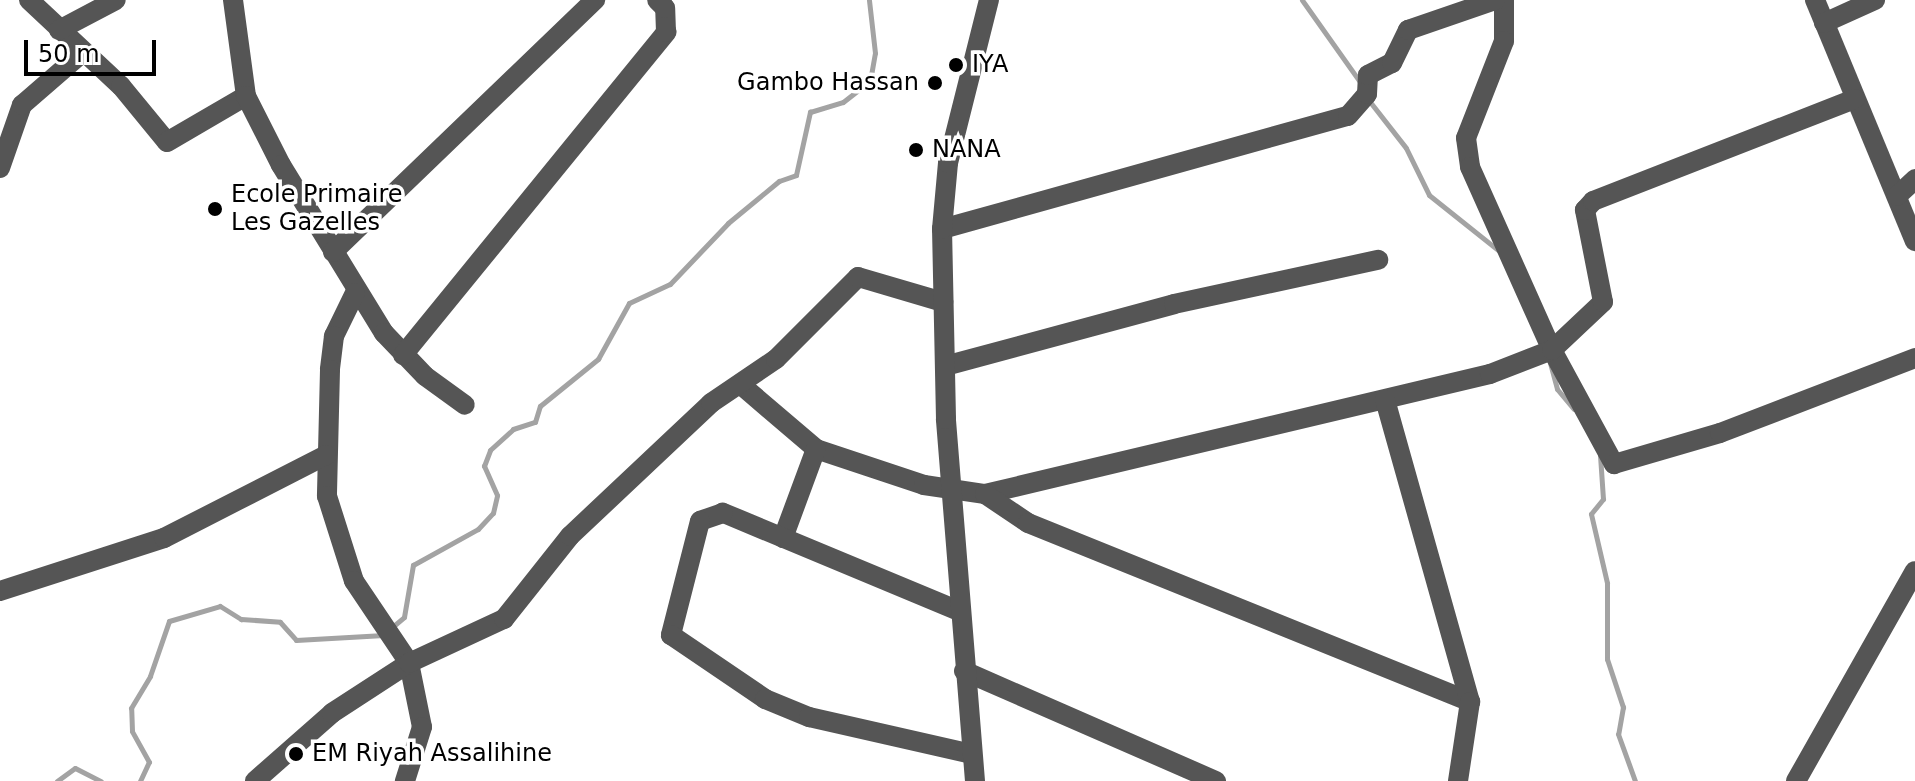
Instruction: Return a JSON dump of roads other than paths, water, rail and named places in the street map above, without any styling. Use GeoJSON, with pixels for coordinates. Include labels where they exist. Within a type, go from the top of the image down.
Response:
{"type":"FeatureCollection","features":[{"type":"Feature","properties":{"kind":"street"},"geometry":{"type":"LineString","coordinates":[[29,0],[82,53],[121,86],[167,142],[246,96]]}},
{"type":"Feature","properties":{"kind":"street"},"geometry":{"type":"LineString","coordinates":[[59,30],[116,0]]}},
{"type":"Feature","properties":{"kind":"street"},"geometry":{"type":"LineString","coordinates":[[233,0],[246,96],[355,293],[403,355],[465,405]]}},
{"type":"Feature","properties":{"kind":"street"},"geometry":{"type":"LineString","coordinates":[[333,252],[595,0]]}},
{"type":"Feature","properties":{"kind":"street"},"geometry":{"type":"LineString","coordinates":[[403,355],[666,32],[665,8],[657,0]]}},
{"type":"Feature","properties":{"kind":"street"},"geometry":{"type":"LineString","coordinates":[[975,781],[950,489],[942,229],[948,163],[989,0]]}},
{"type":"Feature","properties":{"kind":"street"},"geometry":{"type":"LineString","coordinates":[[942,229],[1348,116],[1367,94],[1368,75],[1392,63],[1408,30],[1495,0]]}},
{"type":"Feature","properties":{"kind":"street"},"geometry":{"type":"LineString","coordinates":[[1504,0],[1504,41],[1466,138],[1470,167],[1546,353],[1614,464],[1720,433],[1915,358]]}},
{"type":"Feature","properties":{"kind":"street"},"geometry":{"type":"LineString","coordinates":[[1815,0],[1915,241]]}},
{"type":"Feature","properties":{"kind":"street"},"geometry":{"type":"LineString","coordinates":[[1824,23],[1875,0]]}},
{"type":"Feature","properties":{"kind":"street"},"geometry":{"type":"LineString","coordinates":[[0,168],[22,105],[82,53]]}},
{"type":"Feature","properties":{"kind":"street"},"geometry":{"type":"LineString","coordinates":[[740,384],[816,449],[950,489],[985,494],[1385,400],[1546,353],[1603,302],[1585,210],[1593,201],[1855,99]]}},
{"type":"Feature","properties":{"kind":"street"},"geometry":{"type":"LineString","coordinates":[[1897,196],[1915,179]]}},
{"type":"Feature","properties":{"kind":"street"},"geometry":{"type":"LineString","coordinates":[[945,366],[1174,304],[1378,260]]}},
{"type":"Feature","properties":{"kind":"street"},"geometry":{"type":"LineString","coordinates":[[255,781],[332,713],[409,663],[504,619],[570,536],[653,465],[711,403],[776,359],[858,277],[943,302]]}},
{"type":"Feature","properties":{"kind":"street"},"geometry":{"type":"LineString","coordinates":[[355,293],[334,336],[326,455],[336,529],[354,581],[379,623],[409,663],[422,727],[405,781]]}},
{"type":"Feature","properties":{"kind":"street"},"geometry":{"type":"LineString","coordinates":[[1385,400],[1470,702],[1458,781]]}},
{"type":"Feature","properties":{"kind":"street"},"geometry":{"type":"LineString","coordinates":[[783,538],[816,449]]}},
{"type":"Feature","properties":{"kind":"street"},"geometry":{"type":"LineString","coordinates":[[0,591],[164,538],[326,455]]}},
{"type":"Feature","properties":{"kind":"street"},"geometry":{"type":"LineString","coordinates":[[985,494],[1043,529],[1470,702]]}},
{"type":"Feature","properties":{"kind":"street"},"geometry":{"type":"LineString","coordinates":[[959,611],[723,513],[700,521],[671,623],[679,644],[765,699],[809,717],[972,754]]}},
{"type":"Feature","properties":{"kind":"street"},"geometry":{"type":"LineString","coordinates":[[1796,781],[1915,571]]}},
{"type":"Feature","properties":{"kind":"street"},"geometry":{"type":"LineString","coordinates":[[964,671],[1216,781]]}},
{"type":"Feature","properties":{"kind":"waterway"},"geometry":{"type":"LineString","coordinates":[[391,628],[404,617],[413,565],[478,529],[493,513],[497,495],[484,466],[490,450],[513,429],[535,422],[540,406],[598,359],[629,303],[670,284],[728,223],[779,181],[796,175],[810,112],[843,102],[870,81],[875,53],[869,0]]}},
{"type":"Feature","properties":{"kind":"waterway"},"geometry":{"type":"LineString","coordinates":[[1302,0],[1360,82]]}},
{"type":"Feature","properties":{"kind":"waterway"},"geometry":{"type":"LineString","coordinates":[[1367,98],[1406,148],[1429,195],[1498,250]]}},
{"type":"Feature","properties":{"kind":"waterway"},"geometry":{"type":"LineString","coordinates":[[1549,359],[1557,389],[1574,409]]}},
{"type":"Feature","properties":{"kind":"waterway"},"geometry":{"type":"LineString","coordinates":[[1600,455],[1603,499],[1591,514],[1607,583],[1607,659],[1623,707],[1618,734],[1635,781]]}},
{"type":"Feature","properties":{"kind":"waterway"},"geometry":{"type":"LineString","coordinates":[[140,781],[149,762],[132,731],[131,708],[150,676],[169,621],[220,606],[241,619],[280,622],[296,640],[384,635]]}},
{"type":"Feature","properties":{"kind":"waterway"},"geometry":{"type":"LineString","coordinates":[[57,781],[75,768],[101,781]]}},
{"type":"Feature","properties":{"kind":"place","name":"IYA"},"geometry":{"type":"Point","coordinates":[956,65]}},
{"type":"Feature","properties":{"kind":"place","name":"Gambo Hassan"},"geometry":{"type":"Point","coordinates":[935,83]}},
{"type":"Feature","properties":{"kind":"place","name":"NANA"},"geometry":{"type":"Point","coordinates":[916,150]}},
{"type":"Feature","properties":{"kind":"place","name":"Ecole Primaire Les Gazelles"},"geometry":{"type":"Point","coordinates":[215,209]}},
{"type":"Feature","properties":{"kind":"place","name":"EM Riyah Assalihine"},"geometry":{"type":"Point","coordinates":[296,754]}}]}
